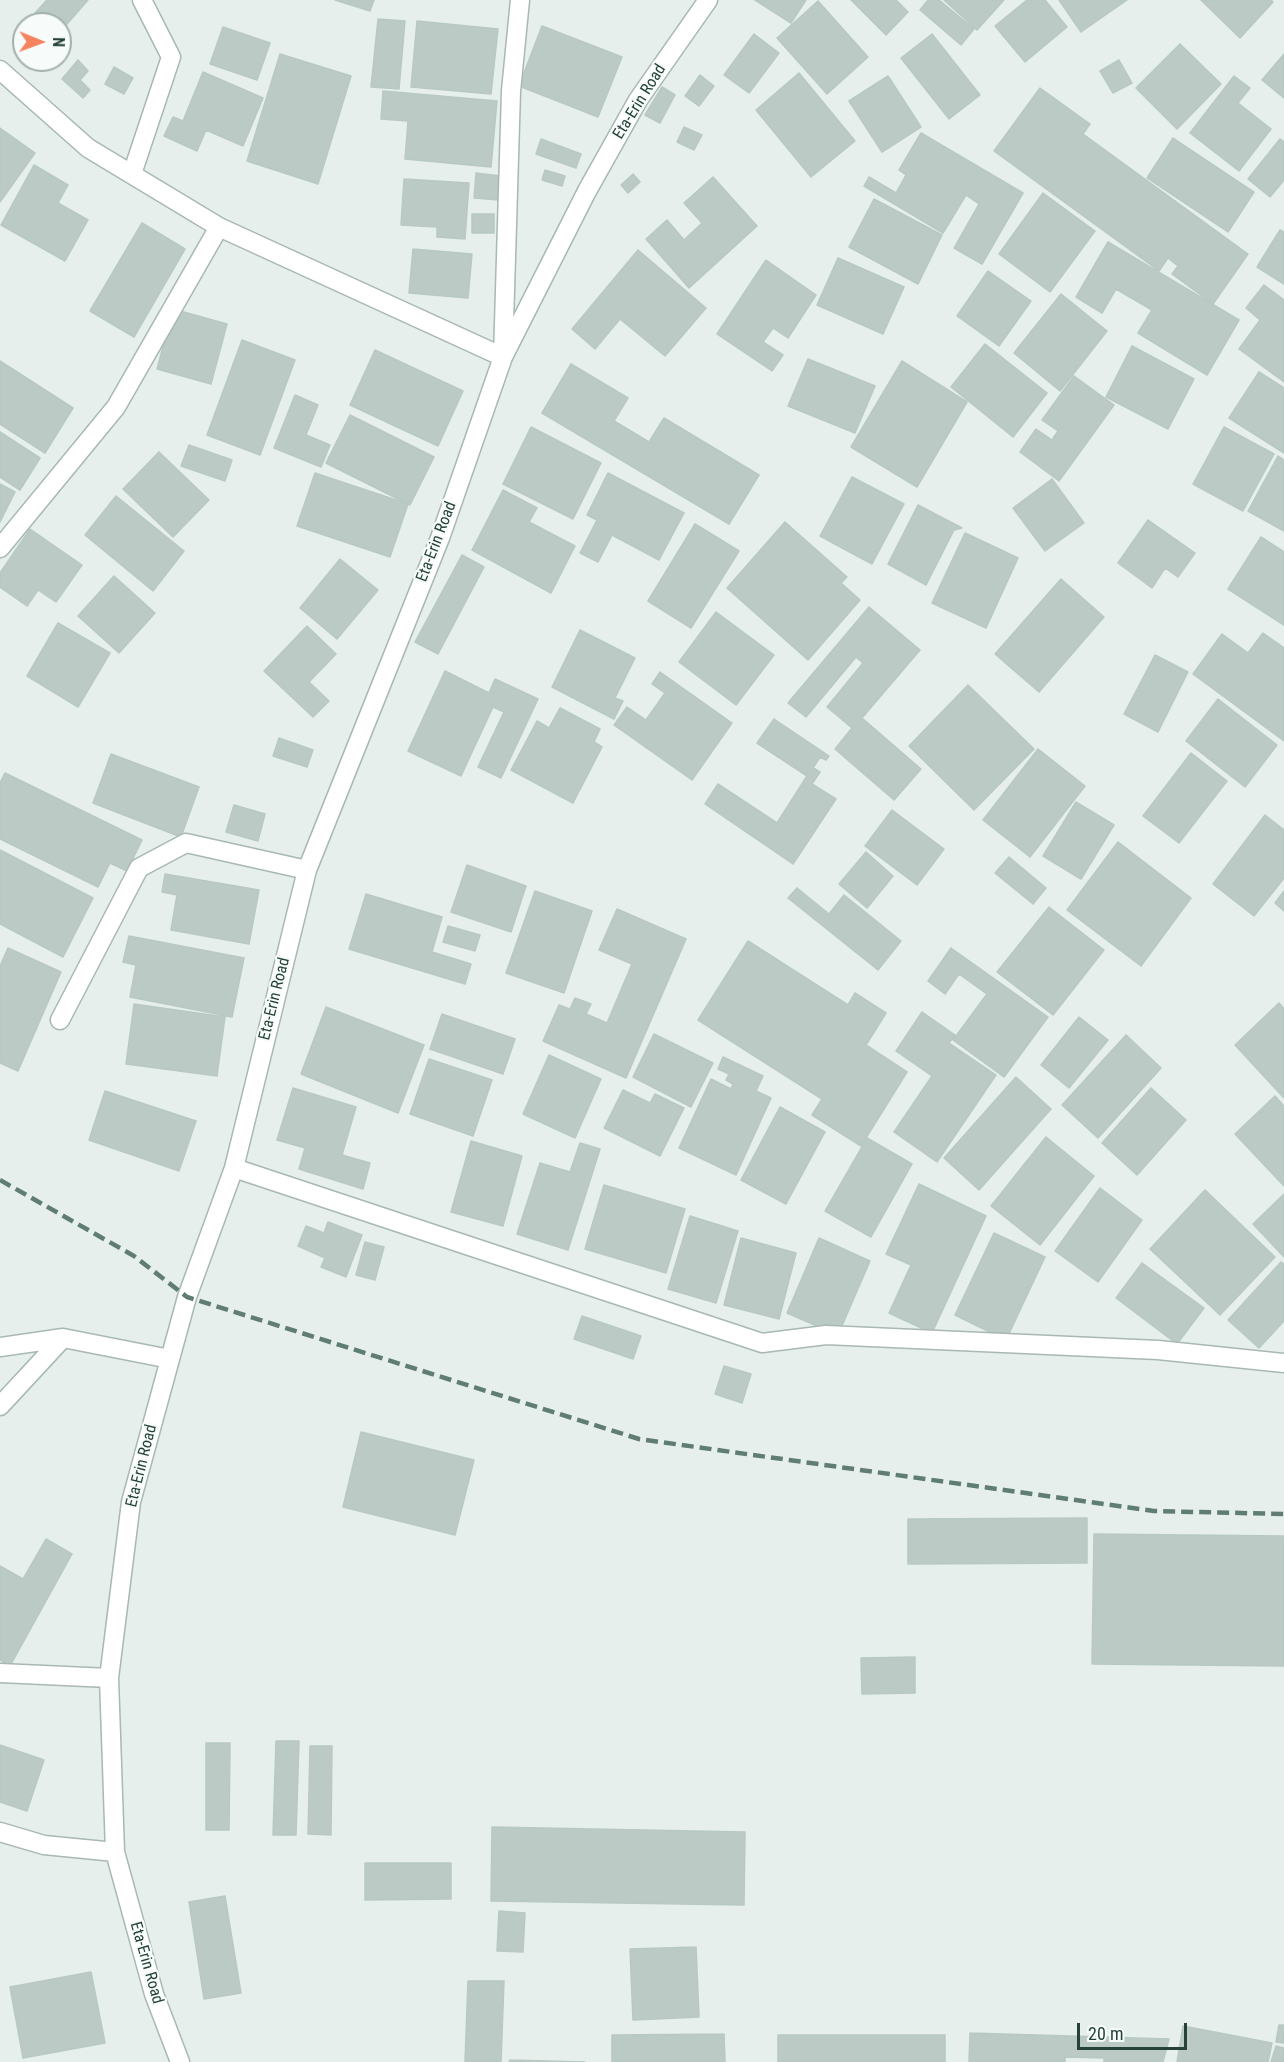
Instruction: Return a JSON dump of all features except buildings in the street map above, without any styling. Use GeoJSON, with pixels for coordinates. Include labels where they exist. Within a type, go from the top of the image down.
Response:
{"type":"FeatureCollection","features":[{"type":"Feature","properties":{"kind":"street"},"geometry":{"type":"LineString","coordinates":[[132,174],[171,57],[142,0]]}},
{"type":"Feature","properties":{"kind":"street"},"geometry":{"type":"LineString","coordinates":[[0,70],[88,148],[219,227],[503,357],[511,91],[520,0]]}},
{"type":"Feature","properties":{"kind":"street","name":"Eta-Erin Road"},"geometry":{"type":"LineString","coordinates":[[180,2062],[154,1994],[115,1852],[109,1678],[131,1502],[187,1297],[234,1168],[307,870],[440,538],[503,357],[587,191],[638,100],[708,0]]}},
{"type":"Feature","properties":{"kind":"street"},"geometry":{"type":"LineString","coordinates":[[0,548],[116,407],[219,227]]}},
{"type":"Feature","properties":{"kind":"street"},"geometry":{"type":"LineString","coordinates":[[60,1020],[139,868],[186,843],[307,870]]}},
{"type":"Feature","properties":{"kind":"street"},"geometry":{"type":"LineString","coordinates":[[234,1168],[762,1343],[826,1335],[1158,1350],[1284,1363]]}},
{"type":"Feature","properties":{"kind":"street"},"geometry":{"type":"LineString","coordinates":[[0,1347],[63,1338],[170,1359]]}},
{"type":"Feature","properties":{"kind":"street"},"geometry":{"type":"LineString","coordinates":[[0,1406],[63,1338]]}},
{"type":"Feature","properties":{"kind":"street"},"geometry":{"type":"LineString","coordinates":[[0,1673],[109,1678]]}},
{"type":"Feature","properties":{"kind":"street"},"geometry":{"type":"LineString","coordinates":[[0,1832],[44,1845],[115,1852]]}},
{"type":"Feature","properties":{"kind":"railway"},"geometry":{"type":"LineString","coordinates":[[0,1180],[134,1256],[187,1297],[639,1439],[1154,1511],[1284,1514]]}}]}
